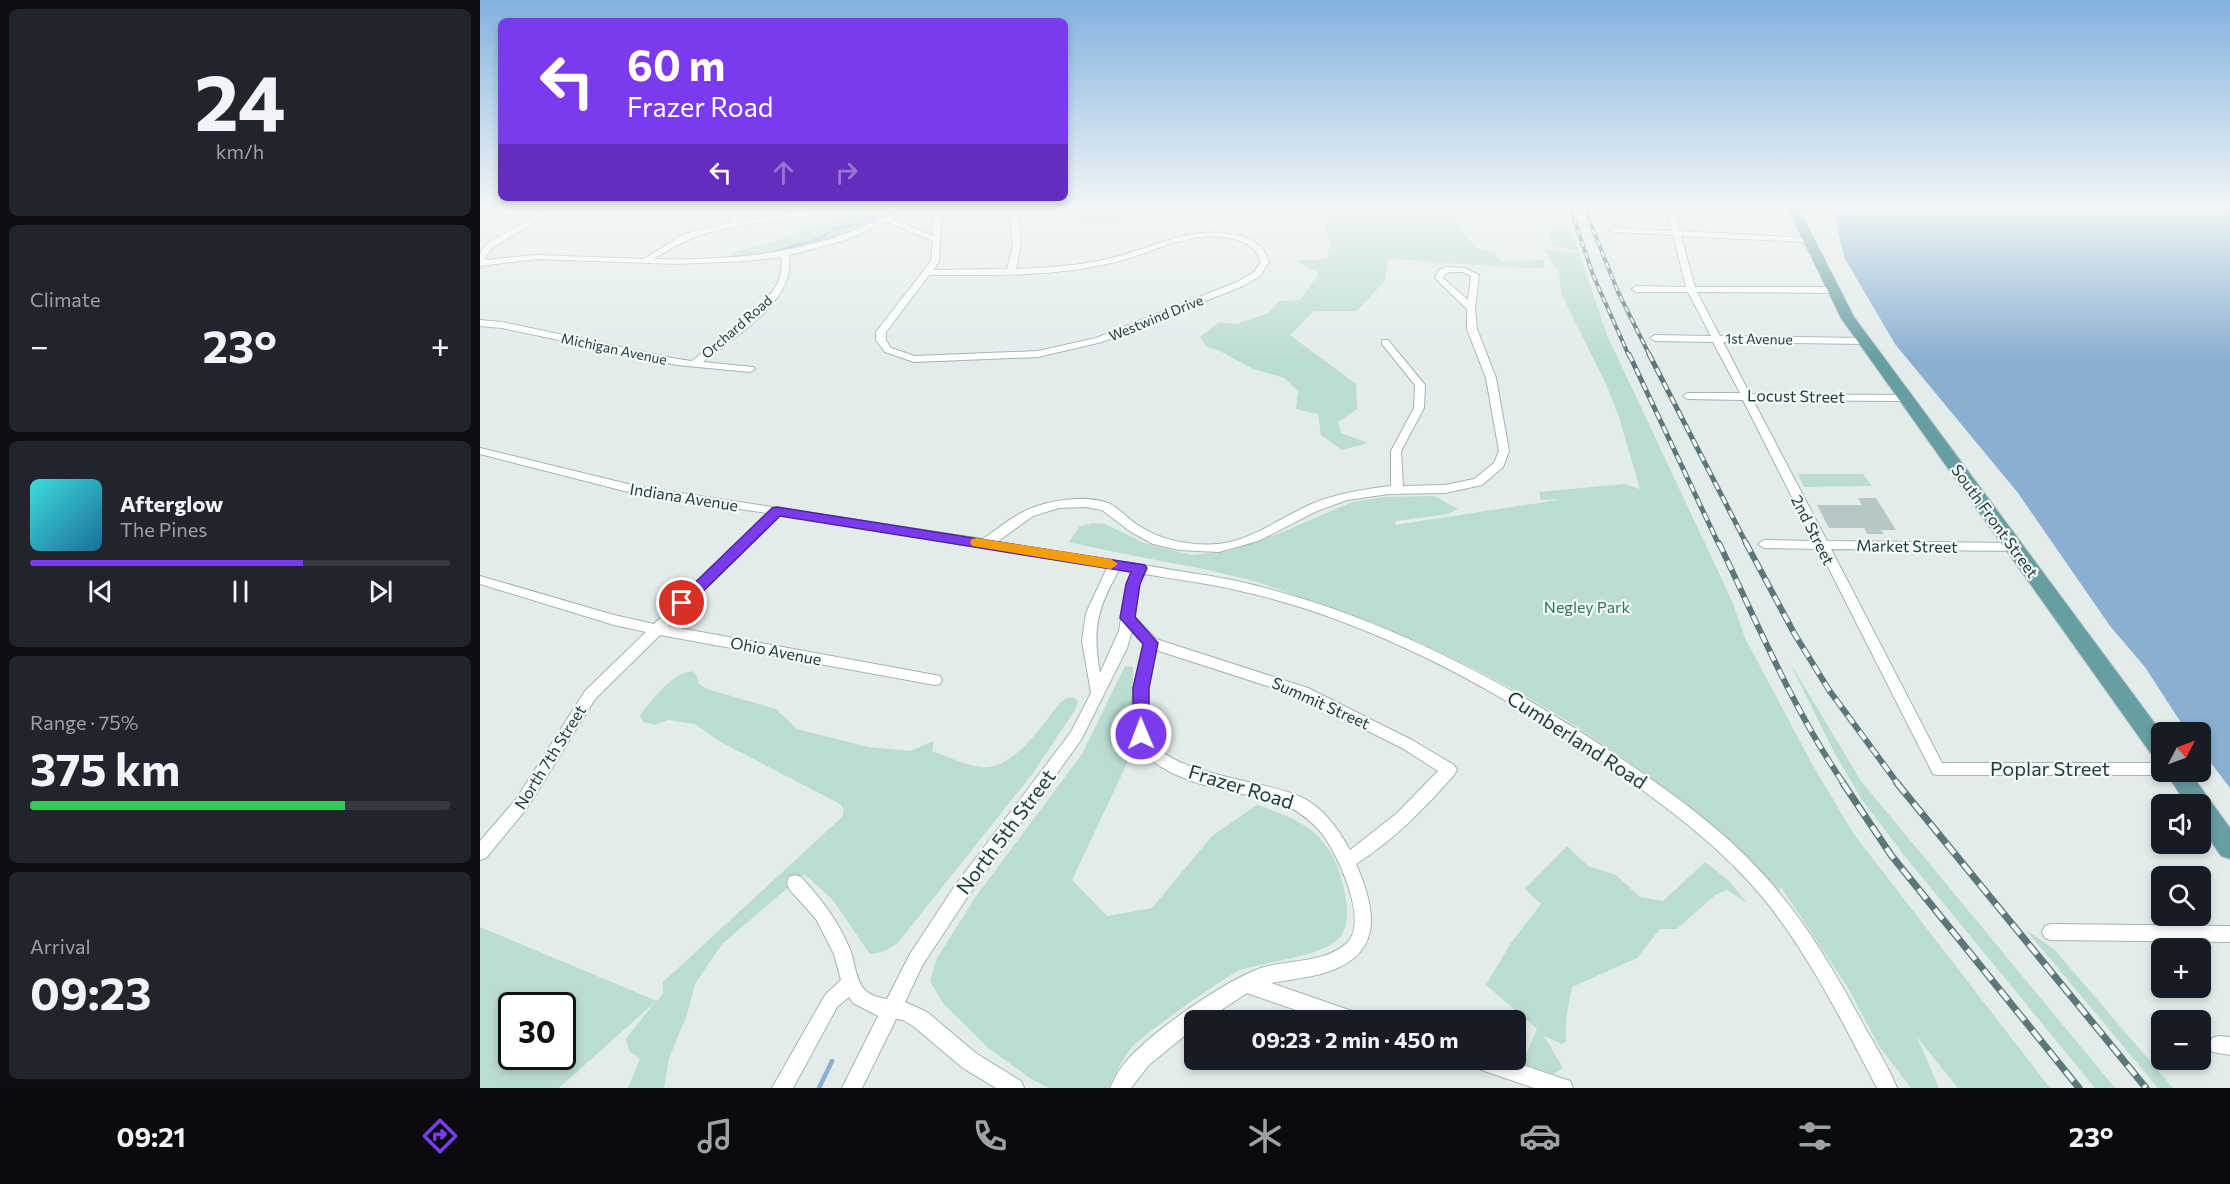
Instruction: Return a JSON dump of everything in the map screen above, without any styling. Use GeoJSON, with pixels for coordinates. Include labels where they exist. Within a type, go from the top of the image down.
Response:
{"type":"FeatureCollection","features":[{"type":"Feature","properties":{"kind":"main road","name":"South Front Street"},"geometry":{"type":"LineString","coordinates":[[1816,258],[1832,290],[1863,341],[2151,736]]}},
{"type":"Feature","properties":{"kind":"main road"},"geometry":{"type":"LineString","coordinates":[[2211,821],[2230,848]]}},
{"type":"Feature","properties":{"kind":"street"},"geometry":{"type":"LineString","coordinates":[[481,264],[528,258],[732,261],[756,258]]}},
{"type":"Feature","properties":{"kind":"street"},"geometry":{"type":"LineString","coordinates":[[647,260],[651,258]]}},
{"type":"Feature","properties":{"kind":"street","name":"Orchard Road"},"geometry":{"type":"LineString","coordinates":[[694,364],[774,297],[785,277],[785,258]]}},
{"type":"Feature","properties":{"kind":"street","name":"Westwind Drive"},"geometry":{"type":"LineString","coordinates":[[936,258],[881,332],[885,346],[891,352],[907,358],[940,359],[1038,354],[1083,345],[1239,284],[1257,274],[1265,262],[1264,258]]}},
{"type":"Feature","properties":{"kind":"street"},"geometry":{"type":"LineString","coordinates":[[1011,271],[1014,258]]}},
{"type":"Feature","properties":{"kind":"street","name":"Westwind Drive"},"geometry":{"type":"LineString","coordinates":[[927,272],[1011,271],[1107,262],[1120,258]]}},
{"type":"Feature","properties":{"kind":"street","name":"2nd Street"},"geometry":{"type":"LineString","coordinates":[[1683,258],[1691,289],[1938,769]]}},
{"type":"Feature","properties":{"kind":"street"},"geometry":{"type":"LineString","coordinates":[[985,544],[1029,513],[1059,504],[1086,503],[1107,507],[1135,529],[1156,541],[1179,546],[1219,548],[1254,538],[1326,502],[1355,494],[1466,487],[1484,479],[1503,459],[1503,438],[1491,378],[1473,334],[1471,308],[1475,275],[1460,269],[1442,272],[1438,276],[1443,283],[1471,308]]}},
{"type":"Feature","properties":{"kind":"street"},"geometry":{"type":"LineString","coordinates":[[1636,289],[1832,290]]}},
{"type":"Feature","properties":{"kind":"street","name":"Michigan Avenue"},"geometry":{"type":"LineString","coordinates":[[480,323],[502,325],[694,364],[750,369]]}},
{"type":"Feature","properties":{"kind":"street","name":"1st Avenue"},"geometry":{"type":"LineString","coordinates":[[1655,338],[1863,341]]}},
{"type":"Feature","properties":{"kind":"street"},"geometry":{"type":"LineString","coordinates":[[1385,342],[1420,385],[1419,408],[1396,451],[1397,490]]}},
{"type":"Feature","properties":{"kind":"street","name":"Locust Street"},"geometry":{"type":"LineString","coordinates":[[1688,396],[1905,398]]}},
{"type":"Feature","properties":{"kind":"street","name":"Indiana Avenue"},"geometry":{"type":"LineString","coordinates":[[483,455],[640,491],[1140,568]]}},
{"type":"Feature","properties":{"kind":"street","name":"North 7th Street"},"geometry":{"type":"LineString","coordinates":[[480,853],[522,803],[590,695],[777,511]]}},
{"type":"Feature","properties":{"kind":"street","name":"Market Street"},"geometry":{"type":"LineString","coordinates":[[1764,544],[2014,547]]}},
{"type":"Feature","properties":{"kind":"street"},"geometry":{"type":"LineString","coordinates":[[1098,694],[1088,645],[1088,632],[1096,601],[1116,564]]}},
{"type":"Feature","properties":{"kind":"street","name":"North 5th Street"},"geometry":{"type":"LineString","coordinates":[[852,1088],[891,1007],[922,951],[960,893],[1070,745],[1120,648],[1128,618],[1133,584],[1140,568]]}},
{"type":"Feature","properties":{"kind":"street","name":"Cumberland Road"},"geometry":{"type":"LineString","coordinates":[[1140,568],[1270,594],[1355,622],[1468,673],[1532,708],[1605,754],[1675,805],[1748,869],[1770,894],[1818,961],[1887,1088]]}},
{"type":"Feature","properties":{"kind":"street","name":"Ohio Avenue"},"geometry":{"type":"LineString","coordinates":[[480,580],[614,620],[935,680]]}},
{"type":"Feature","properties":{"kind":"street"},"geometry":{"type":"LineString","coordinates":[[1128,618],[1151,643]]}},
{"type":"Feature","properties":{"kind":"street","name":"Summit Street"},"geometry":{"type":"LineString","coordinates":[[1151,643],[1303,692],[1407,744],[1449,770],[1372,846],[1347,861]]}},
{"type":"Feature","properties":{"kind":"street","name":"Frazer Road"},"geometry":{"type":"LineString","coordinates":[[1120,1088],[1133,1068],[1159,1044],[1246,984],[1274,974],[1326,965],[1355,947],[1358,943],[1362,917],[1360,900],[1347,861],[1330,832],[1298,803],[1255,788],[1183,770],[1152,753],[1141,734],[1140,720],[1141,688],[1151,643]]}},
{"type":"Feature","properties":{"kind":"street","name":"Poplar Street"},"geometry":{"type":"LineString","coordinates":[[1938,769],[2151,769]]}},
{"type":"Feature","properties":{"kind":"street"},"geometry":{"type":"LineString","coordinates":[[795,883],[822,913],[842,951],[859,997],[876,1006],[906,1011],[920,1019],[970,1060],[1014,1088]]}},
{"type":"Feature","properties":{"kind":"street"},"geometry":{"type":"LineString","coordinates":[[2050,932],[2230,934]]}},
{"type":"Feature","properties":{"kind":"street"},"geometry":{"type":"LineString","coordinates":[[782,1088],[831,1002],[852,983]]}},
{"type":"Feature","properties":{"kind":"street"},"geometry":{"type":"LineString","coordinates":[[1246,984],[1323,1010]]}},
{"type":"Feature","properties":{"kind":"street"},"geometry":{"type":"LineString","coordinates":[[1510,1070],[1563,1088]]}},
{"type":"Feature","properties":{"kind":"green space"},"geometry":{"type":"Polygon","coordinates":[[[1326,258],[1499,258],[1502,262],[1544,260],[1545,268],[1388,258],[1385,281],[1357,311],[1314,311],[1290,335],[1356,384],[1357,409],[1338,422],[1341,433],[1368,443],[1342,450],[1321,435],[1318,414],[1296,409],[1298,392],[1285,378],[1253,369],[1218,350],[1207,347],[1200,337],[1219,322],[1236,324],[1269,313],[1279,301],[1300,300],[1319,273],[1296,261],[1326,258]]]}},
{"type":"Feature","properties":{"kind":"green space","name":"Negley Park"},"geometry":{"type":"Polygon","coordinates":[[[1550,258],[1581,258],[1607,335],[1732,601],[1745,638],[1812,764],[1853,833],[2050,1088],[1958,1088],[1917,1037],[1939,1088],[1911,1088],[1879,1046],[1848,988],[1781,887],[1780,891],[1730,843],[1621,756],[1502,683],[1375,624],[1262,584],[1202,569],[1069,542],[1079,527],[1092,523],[1105,524],[1144,543],[1191,555],[1229,551],[1280,533],[1352,502],[1383,497],[1434,496],[1458,509],[1448,514],[1396,521],[1395,525],[1564,499],[1541,500],[1539,492],[1624,484],[1640,489],[1619,417],[1606,384],[1561,293],[1559,272],[1550,258]]]}},
{"type":"Feature","properties":{"kind":"green space"},"geometry":{"type":"Polygon","coordinates":[[[1798,474],[1863,474],[1872,486],[1804,487],[1798,474]]]}},
{"type":"Feature","properties":{"kind":"green space"},"geometry":{"type":"Polygon","coordinates":[[[1789,661],[1861,781],[2115,1088],[2095,1088],[1908,860],[1862,800],[1834,752],[1789,661]]]}},
{"type":"Feature","properties":{"kind":"green space"},"geometry":{"type":"Polygon","coordinates":[[[1125,666],[1133,667],[1132,753],[1072,880],[1107,916],[1152,908],[1212,836],[1257,805],[1307,827],[1328,848],[1342,879],[1347,905],[1347,921],[1344,931],[1330,945],[1307,954],[1243,969],[1188,1004],[1134,1045],[1108,1088],[1049,1088],[1031,1079],[987,1047],[943,1003],[930,981],[937,958],[977,895],[1082,754],[1125,666]]]}},
{"type":"Feature","properties":{"kind":"green space"},"geometry":{"type":"Polygon","coordinates":[[[692,671],[697,676],[699,684],[707,689],[776,709],[797,729],[868,747],[910,751],[934,741],[932,751],[981,767],[1004,762],[1015,754],[1026,745],[1066,698],[1074,697],[1078,702],[1033,773],[897,944],[882,952],[870,954],[832,899],[804,874],[722,944],[695,984],[687,1015],[669,1058],[664,1088],[628,1088],[640,1059],[629,1051],[626,1039],[655,1002],[559,1088],[480,1088],[480,927],[657,1001],[663,994],[663,982],[842,817],[844,810],[840,804],[719,741],[695,724],[668,720],[655,725],[643,722],[640,715],[663,688],[677,677],[692,671]]]}},
{"type":"Feature","properties":{"kind":"green space"},"geometry":{"type":"Polygon","coordinates":[[[1567,846],[1588,866],[1616,875],[1640,897],[1663,901],[1705,862],[1728,880],[1747,903],[1727,890],[1715,895],[1677,929],[1660,929],[1637,958],[1572,987],[1566,1019],[1566,1041],[1562,1044],[1544,1036],[1563,1068],[1553,1074],[1526,1065],[1526,1055],[1537,1029],[1526,1020],[1526,1010],[1515,1010],[1486,985],[1510,944],[1541,904],[1525,889],[1567,846]]]}},
{"type":"Feature","properties":{"kind":"green space"},"geometry":{"type":"Polygon","coordinates":[[[2026,930],[2054,949],[2151,1062],[2151,1070],[2158,1070],[2173,1088],[2158,1088],[2026,930]]]}},
{"type":"Feature","properties":{"kind":"water"},"geometry":{"type":"Polygon","coordinates":[[[1845,258],[2230,258],[2230,788],[2211,763],[2211,722],[2181,722],[2145,667],[2110,626],[2018,493],[1895,344],[1845,258]]]}},
{"type":"Feature","properties":{"kind":"building"},"geometry":{"type":"Polygon","coordinates":[[[1858,498],[1876,498],[1896,530],[1881,530],[1884,534],[1867,534],[1864,528],[1829,528],[1817,505],[1862,505],[1858,498]]]}},
{"type":"Feature","properties":{"kind":"waterway"},"geometry":{"type":"LineString","coordinates":[[819,1088],[832,1061]]}},
{"type":"Feature","properties":{"kind":"railway"},"geometry":{"type":"LineString","coordinates":[[1587,258],[1629,356]]}},
{"type":"Feature","properties":{"kind":"railway"},"geometry":{"type":"LineString","coordinates":[[1604,258],[1618,292],[1649,354]]}},
{"type":"Feature","properties":{"kind":"railway"},"geometry":{"type":"LineString","coordinates":[[1629,354],[1719,545]]}},
{"type":"Feature","properties":{"kind":"railway"},"geometry":{"type":"LineString","coordinates":[[1649,354],[1747,545]]}},
{"type":"Feature","properties":{"kind":"railway"},"geometry":{"type":"LineString","coordinates":[[1719,543],[1792,697],[1844,784]]}},
{"type":"Feature","properties":{"kind":"railway"},"geometry":{"type":"LineString","coordinates":[[1746,543],[1794,633],[1829,690],[1898,784]]}},
{"type":"Feature","properties":{"kind":"railway"},"geometry":{"type":"LineString","coordinates":[[1843,783],[1891,855],[2079,1088]]}},
{"type":"Feature","properties":{"kind":"railway"},"geometry":{"type":"LineString","coordinates":[[1897,783],[2146,1088]]}},
{"type":"Feature","properties":{"kind":"slow traffic"},"geometry":{"type":"LineString","coordinates":[[977,542],[1111,564]]}},
{"type":"Feature","properties":{"kind":"route"},"geometry":{"type":"LineString","coordinates":[[682,603],[777,511],[1140,568],[1133,584],[1128,618],[1151,643],[1141,688],[1141,734]]}}]}
